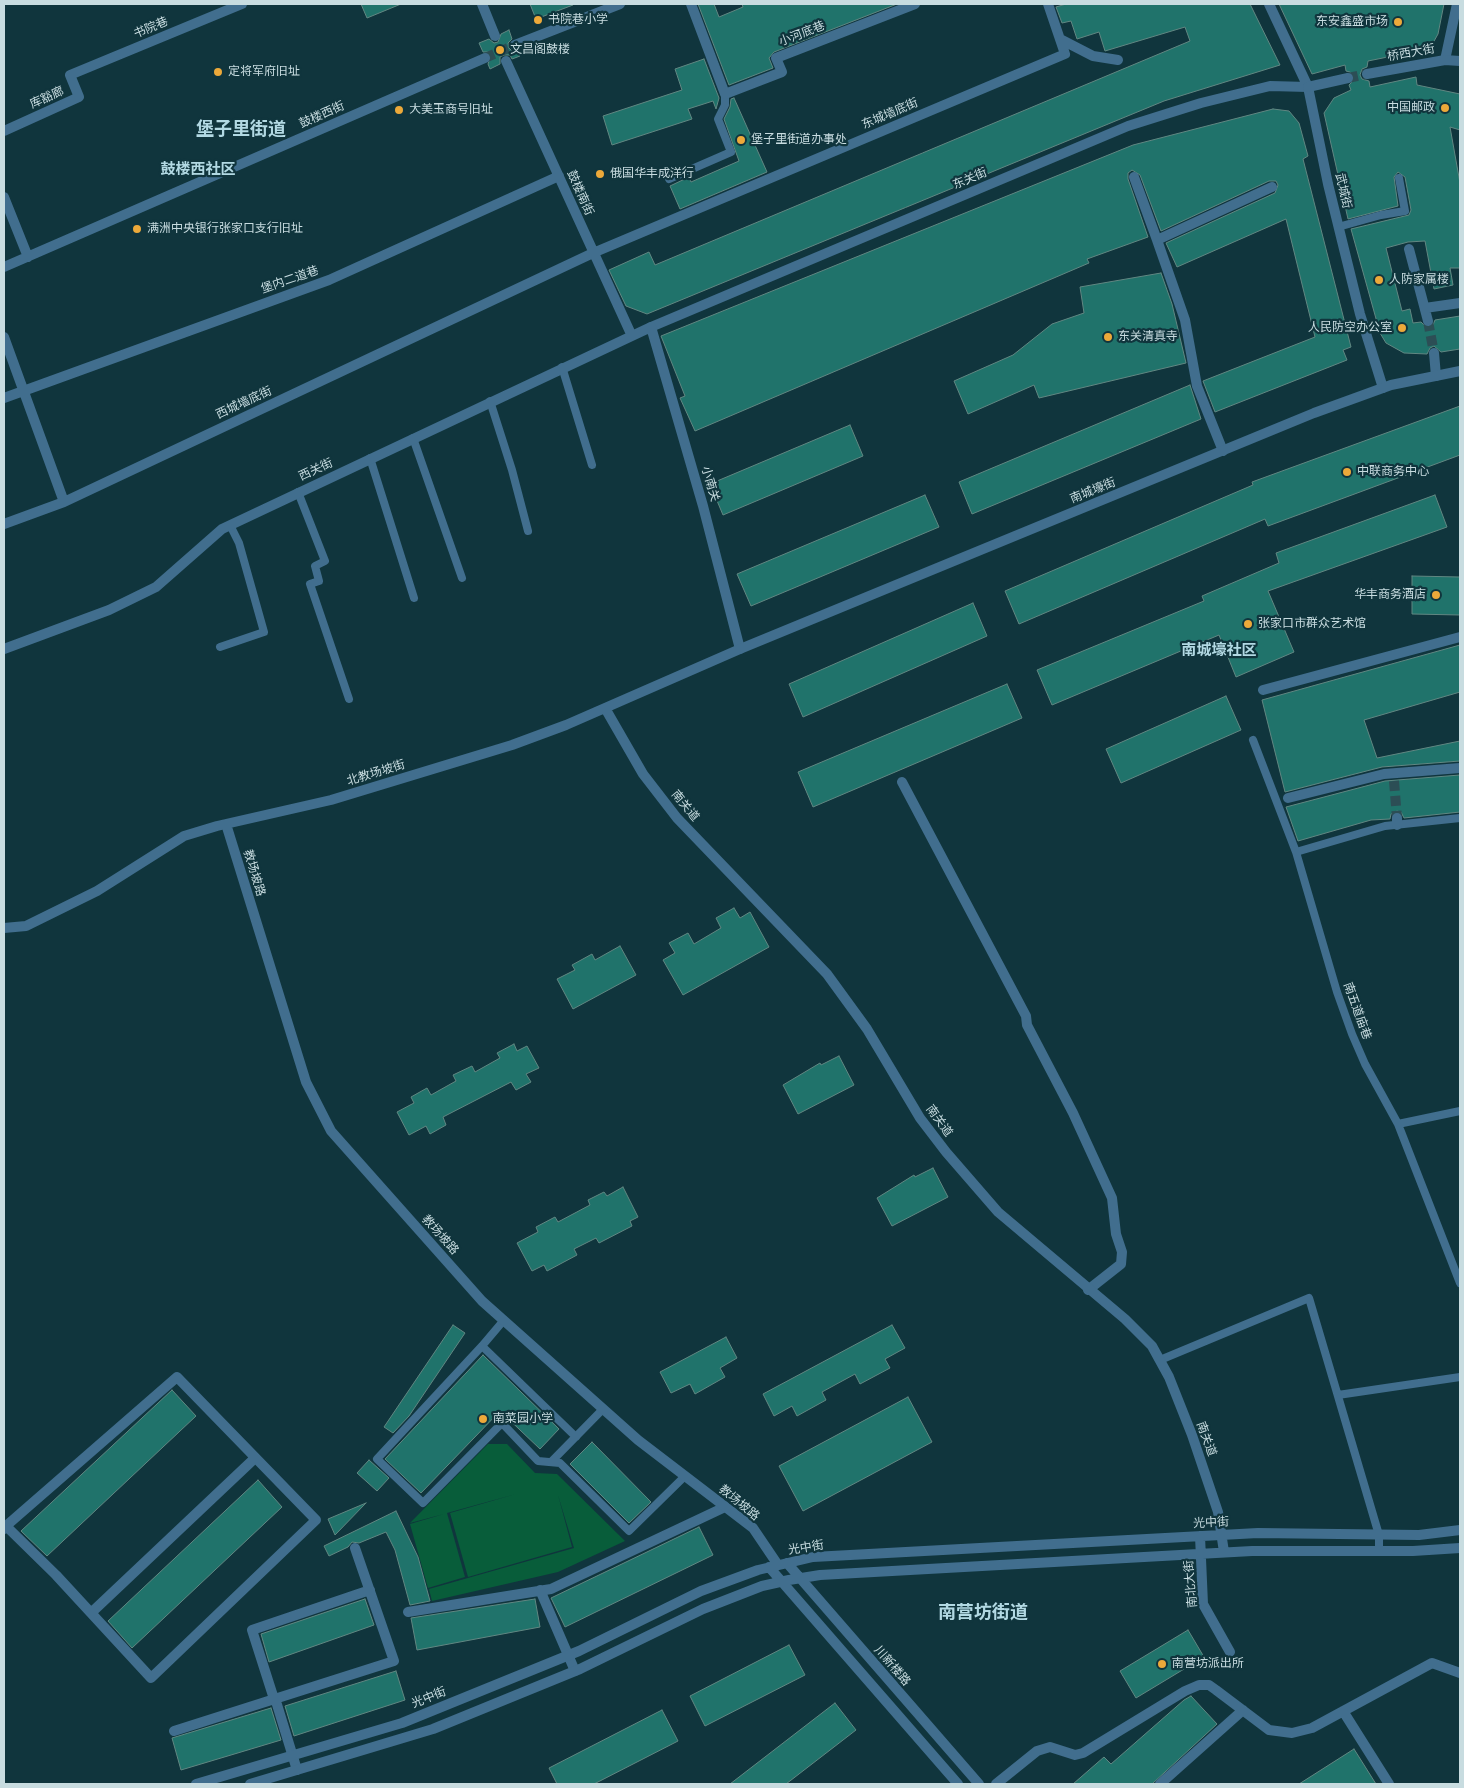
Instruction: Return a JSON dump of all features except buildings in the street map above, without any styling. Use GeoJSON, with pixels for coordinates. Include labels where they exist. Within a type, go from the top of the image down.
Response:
{"type":"FeatureCollection","features":[{"type":"Feature","properties":{"kind":"street","name":"书院巷"},"geometry":{"type":"LineString","coordinates":[[70,75],[242,4]]}},
{"type":"Feature","properties":{"kind":"street"},"geometry":{"type":"LineString","coordinates":[[482,4],[495,36]]}},
{"type":"Feature","properties":{"kind":"street"},"geometry":{"type":"LineString","coordinates":[[515,45],[620,4]]}},
{"type":"Feature","properties":{"kind":"street"},"geometry":{"type":"LineString","coordinates":[[691,4],[725,94]]}},
{"type":"Feature","properties":{"kind":"street","name":"小河底巷"},"geometry":{"type":"LineString","coordinates":[[725,94],[782,72],[776,58],[915,4]]}},
{"type":"Feature","properties":{"kind":"street","name":"东城墙底街"},"geometry":{"type":"LineString","coordinates":[[593,252],[1065,54],[1048,4]]}},
{"type":"Feature","properties":{"kind":"street","name":"武城街"},"geometry":{"type":"LineString","coordinates":[[1269,4],[1308,87],[1338,226],[1360,314],[1383,388]]}},
{"type":"Feature","properties":{"kind":"street"},"geometry":{"type":"LineString","coordinates":[[1445,60],[1456,4]]}},
{"type":"Feature","properties":{"kind":"street"},"geometry":{"type":"LineString","coordinates":[[1060,39],[1093,56],[1118,60]]}},
{"type":"Feature","properties":{"kind":"street","name":"鼓楼西街"},"geometry":{"type":"LineString","coordinates":[[4,267],[485,58]]}},
{"type":"Feature","properties":{"kind":"street","name":"桥西大街"},"geometry":{"type":"LineString","coordinates":[[1367,74],[1445,60],[1460,61]]}},
{"type":"Feature","properties":{"kind":"street","name":"鼓楼南街"},"geometry":{"type":"LineString","coordinates":[[506,61],[632,334]]}},
{"type":"Feature","properties":{"kind":"street","name":"库豁廊"},"geometry":{"type":"LineString","coordinates":[[4,131],[79,97],[70,75]]}},
{"type":"Feature","properties":{"kind":"street"},"geometry":{"type":"LineString","coordinates":[[1308,87],[1348,78]]}},
{"type":"Feature","properties":{"kind":"street","name":"东关街"},"geometry":{"type":"LineString","coordinates":[[651,327],[1128,126],[1201,103],[1270,86],[1308,87]]}},
{"type":"Feature","properties":{"kind":"street","name":"堡内二道巷"},"geometry":{"type":"LineString","coordinates":[[4,398],[329,280],[559,176]]}},
{"type":"Feature","properties":{"kind":"street"},"geometry":{"type":"LineString","coordinates":[[1134,177],[1185,320],[1197,386],[1223,451]]}},
{"type":"Feature","properties":{"kind":"street"},"geometry":{"type":"LineString","coordinates":[[1157,240],[1272,187]]}},
{"type":"Feature","properties":{"kind":"street"},"geometry":{"type":"LineString","coordinates":[[4,198],[28,257]]}},
{"type":"Feature","properties":{"kind":"street"},"geometry":{"type":"LineString","coordinates":[[1409,249],[1428,320]]}},
{"type":"Feature","properties":{"kind":"street","name":"西城墙底街"},"geometry":{"type":"LineString","coordinates":[[4,524],[64,502],[593,252]]}},
{"type":"Feature","properties":{"kind":"street"},"geometry":{"type":"LineString","coordinates":[[1425,308],[1460,303]]}},
{"type":"Feature","properties":{"kind":"street","name":"西关街"},"geometry":{"type":"LineString","coordinates":[[4,649],[109,610],[156,587],[222,529],[632,334],[651,327]]}},
{"type":"Feature","properties":{"kind":"street","name":"小南关"},"geometry":{"type":"LineString","coordinates":[[651,327],[703,506],[740,649]]}},
{"type":"Feature","properties":{"kind":"street"},"geometry":{"type":"LineString","coordinates":[[4,337],[64,502]]}},
{"type":"Feature","properties":{"kind":"street"},"geometry":{"type":"LineString","coordinates":[[1434,353],[1436,376]]}},
{"type":"Feature","properties":{"kind":"street","name":"南城壕街"},"geometry":{"type":"LineString","coordinates":[[740,649],[1314,413],[1383,388],[1460,371]]}},
{"type":"Feature","properties":{"kind":"street"},"geometry":{"type":"LineString","coordinates":[[1263,690],[1460,637]]}},
{"type":"Feature","properties":{"kind":"street","name":"北教场坡街"},"geometry":{"type":"LineString","coordinates":[[4,928],[26,926],[98,891],[184,836],[226,824],[331,800],[512,745],[605,708],[740,649]]}},
{"type":"Feature","properties":{"kind":"street","name":"南关道"},"geometry":{"type":"LineString","coordinates":[[605,708],[643,774],[677,818],[826,974],[866,1029],[920,1118],[946,1152],[998,1212],[1125,1320],[1152,1346],[1170,1377],[1192,1435],[1218,1512],[1224,1552]]}},
{"type":"Feature","properties":{"kind":"street"},"geometry":{"type":"LineString","coordinates":[[1288,798],[1394,777],[1460,768]]}},
{"type":"Feature","properties":{"kind":"street"},"geometry":{"type":"LineString","coordinates":[[902,782],[1026,1016],[1027,1025],[1073,1112],[1112,1198],[1116,1234],[1122,1252],[1121,1264],[1088,1290]]}},
{"type":"Feature","properties":{"kind":"street","name":"教场坡路"},"geometry":{"type":"LineString","coordinates":[[226,824],[306,1082],[331,1131],[482,1301],[638,1440],[753,1528],[778,1565]]}},
{"type":"Feature","properties":{"kind":"street"},"geometry":{"type":"LineString","coordinates":[[177,1377],[255,1458],[316,1520],[151,1678],[92,1613],[5,1527],[177,1377]]}},
{"type":"Feature","properties":{"kind":"street"},"geometry":{"type":"LineString","coordinates":[[92,1613],[255,1458]]}},
{"type":"Feature","properties":{"kind":"street"},"geometry":{"type":"LineString","coordinates":[[408,1612],[551,1589],[724,1507]]}},
{"type":"Feature","properties":{"kind":"street","name":"光中街"},"geometry":{"type":"LineString","coordinates":[[196,1784],[402,1723],[568,1656],[701,1591],[778,1565],[812,1557],[1258,1533],[1419,1535],[1460,1530]]}},
{"type":"Feature","properties":{"kind":"street","name":"南北大街"},"geometry":{"type":"LineString","coordinates":[[1200,1536],[1203,1604],[1230,1652]]}},
{"type":"Feature","properties":{"kind":"street"},"geometry":{"type":"LineString","coordinates":[[174,1731],[394,1661],[355,1548]]}},
{"type":"Feature","properties":{"kind":"street"},"geometry":{"type":"LineString","coordinates":[[250,1784],[433,1729],[575,1671],[703,1609],[762,1586],[800,1578],[830,1574],[1224,1552],[1379,1551],[1460,1548]]}},
{"type":"Feature","properties":{"kind":"street"},"geometry":{"type":"LineString","coordinates":[[778,1565],[781,1582],[958,1784]]}},
{"type":"Feature","properties":{"kind":"street","name":"川新楼路"},"geometry":{"type":"LineString","coordinates":[[778,1565],[800,1578],[979,1784]]}},
{"type":"Feature","properties":{"kind":"street"},"geometry":{"type":"LineString","coordinates":[[297,1770],[252,1630],[370,1590]]}},
{"type":"Feature","properties":{"kind":"street"},"geometry":{"type":"LineString","coordinates":[[540,1590],[575,1671]]}},
{"type":"Feature","properties":{"kind":"street"},"geometry":{"type":"LineString","coordinates":[[996,1784],[1037,1751],[1050,1747],[1075,1755],[1083,1753],[1185,1690],[1199,1685],[1209,1685],[1269,1730],[1292,1733],[1303,1732],[1432,1664],[1460,1673]]}},
{"type":"Feature","properties":{"kind":"street"},"geometry":{"type":"LineString","coordinates":[[1160,1784],[1243,1710]]}},
{"type":"Feature","properties":{"kind":"street"},"geometry":{"type":"LineString","coordinates":[[1343,1711],[1389,1784]]}},
{"type":"Feature","properties":{"kind":"lane"},"geometry":{"type":"LineString","coordinates":[[669,179],[731,152],[718,120],[725,105],[725,94]]}},
{"type":"Feature","properties":{"kind":"lane"},"geometry":{"type":"LineString","coordinates":[[1338,226],[1405,211],[1400,178]]}},
{"type":"Feature","properties":{"kind":"lane"},"geometry":{"type":"LineString","coordinates":[[562,368],[592,465]]}},
{"type":"Feature","properties":{"kind":"lane"},"geometry":{"type":"LineString","coordinates":[[490,401],[512,470],[528,531]]}},
{"type":"Feature","properties":{"kind":"lane"},"geometry":{"type":"LineString","coordinates":[[412,438],[462,578]]}},
{"type":"Feature","properties":{"kind":"lane"},"geometry":{"type":"LineString","coordinates":[[370,458],[414,598]]}},
{"type":"Feature","properties":{"kind":"lane"},"geometry":{"type":"LineString","coordinates":[[298,492],[325,561],[315,566],[319,581],[310,584],[349,699]]}},
{"type":"Feature","properties":{"kind":"lane"},"geometry":{"type":"LineString","coordinates":[[220,647],[264,632],[239,543],[230,525]]}},
{"type":"Feature","properties":{"kind":"lane","name":"南五道庙巷"},"geometry":{"type":"LineString","coordinates":[[1253,740],[1296,852],[1337,992],[1352,1034],[1365,1064],[1398,1124],[1460,1282]]}},
{"type":"Feature","properties":{"kind":"lane"},"geometry":{"type":"LineString","coordinates":[[1296,852],[1397,822],[1460,818]]}},
{"type":"Feature","properties":{"kind":"lane"},"geometry":{"type":"LineString","coordinates":[[1398,1124],[1460,1111]]}},
{"type":"Feature","properties":{"kind":"lane"},"geometry":{"type":"LineString","coordinates":[[1160,1360],[1309,1298],[1379,1535],[1379,1551]]}},
{"type":"Feature","properties":{"kind":"lane"},"geometry":{"type":"LineString","coordinates":[[504,1320],[377,1459],[423,1502],[502,1423],[538,1461],[560,1463],[629,1531],[685,1476]]}},
{"type":"Feature","properties":{"kind":"lane"},"geometry":{"type":"LineString","coordinates":[[482,1346],[576,1437]]}},
{"type":"Feature","properties":{"kind":"lane"},"geometry":{"type":"LineString","coordinates":[[1338,1395],[1460,1377]]}},
{"type":"Feature","properties":{"kind":"lane"},"geometry":{"type":"LineString","coordinates":[[551,1462],[603,1409]]}},
{"type":"Feature","properties":{"kind":"green space"},"geometry":{"type":"Polygon","coordinates":[[[488,1444],[507,1444],[535,1473],[557,1474],[625,1541],[558,1572],[432,1601],[429,1589],[574,1548],[558,1495],[572,1547],[468,1577],[450,1513],[516,1494],[447,1513],[465,1577],[428,1588],[410,1524],[444,1514],[410,1523],[488,1444]]]}},
{"type":"Feature","properties":{"kind":"tunnel"},"geometry":{"type":"LineString","coordinates":[[485,58],[515,45]]}},
{"type":"Feature","properties":{"kind":"tunnel"},"geometry":{"type":"LineString","coordinates":[[1348,78],[1367,74]]}},
{"type":"Feature","properties":{"kind":"tunnel"},"geometry":{"type":"LineString","coordinates":[[1428,321],[1434,353]]}},
{"type":"Feature","properties":{"kind":"tunnel"},"geometry":{"type":"LineString","coordinates":[[1394,781],[1397,818]]}},
{"type":"Feature","properties":{"kind":"place","name":"书院巷小学"},"geometry":{"type":"Point","coordinates":[538,20]}},
{"type":"Feature","properties":{"kind":"place","name":"东安鑫盛市场"},"geometry":{"type":"Point","coordinates":[1398,22]}},
{"type":"Feature","properties":{"kind":"place","name":"文昌阁鼓楼"},"geometry":{"type":"Point","coordinates":[500,50]}},
{"type":"Feature","properties":{"kind":"place","name":"定将军府旧址"},"geometry":{"type":"Point","coordinates":[218,72]}},
{"type":"Feature","properties":{"kind":"place","name":"中国邮政"},"geometry":{"type":"Point","coordinates":[1445,108]}},
{"type":"Feature","properties":{"kind":"place","name":"大美玉商号旧址"},"geometry":{"type":"Point","coordinates":[399,110]}},
{"type":"Feature","properties":{"kind":"place","name":"堡子里街道办事处"},"geometry":{"type":"Point","coordinates":[741,140]}},
{"type":"Feature","properties":{"kind":"place","name":"俄国华丰成洋行"},"geometry":{"type":"Point","coordinates":[600,174]}},
{"type":"Feature","properties":{"kind":"place","name":"满洲中央银行张家口支行旧址"},"geometry":{"type":"Point","coordinates":[137,229]}},
{"type":"Feature","properties":{"kind":"place","name":"人防家属楼"},"geometry":{"type":"Point","coordinates":[1379,280]}},
{"type":"Feature","properties":{"kind":"place","name":"人民防空办公室"},"geometry":{"type":"Point","coordinates":[1402,328]}},
{"type":"Feature","properties":{"kind":"place","name":"东关清真寺"},"geometry":{"type":"Point","coordinates":[1108,337]}},
{"type":"Feature","properties":{"kind":"place","name":"中联商务中心"},"geometry":{"type":"Point","coordinates":[1347,472]}},
{"type":"Feature","properties":{"kind":"place","name":"华丰商务酒店"},"geometry":{"type":"Point","coordinates":[1436,595]}},
{"type":"Feature","properties":{"kind":"place","name":"张家口市群众艺术馆"},"geometry":{"type":"Point","coordinates":[1248,624]}},
{"type":"Feature","properties":{"kind":"place","name":"南菜园小学"},"geometry":{"type":"Point","coordinates":[483,1419]}},
{"type":"Feature","properties":{"kind":"place","name":"南营坊派出所"},"geometry":{"type":"Point","coordinates":[1162,1664]}},
{"type":"Feature","properties":{"kind":"district","name":"堡子里街道"},"geometry":{"type":"Point","coordinates":[241,130]}},
{"type":"Feature","properties":{"kind":"district","name":"鼓楼西社区"},"geometry":{"type":"Point","coordinates":[198,170]}},
{"type":"Feature","properties":{"kind":"district","name":"南城壕社区"},"geometry":{"type":"Point","coordinates":[1219,651]}},
{"type":"Feature","properties":{"kind":"district","name":"南营坊街道"},"geometry":{"type":"Point","coordinates":[983,1613]}}]}
